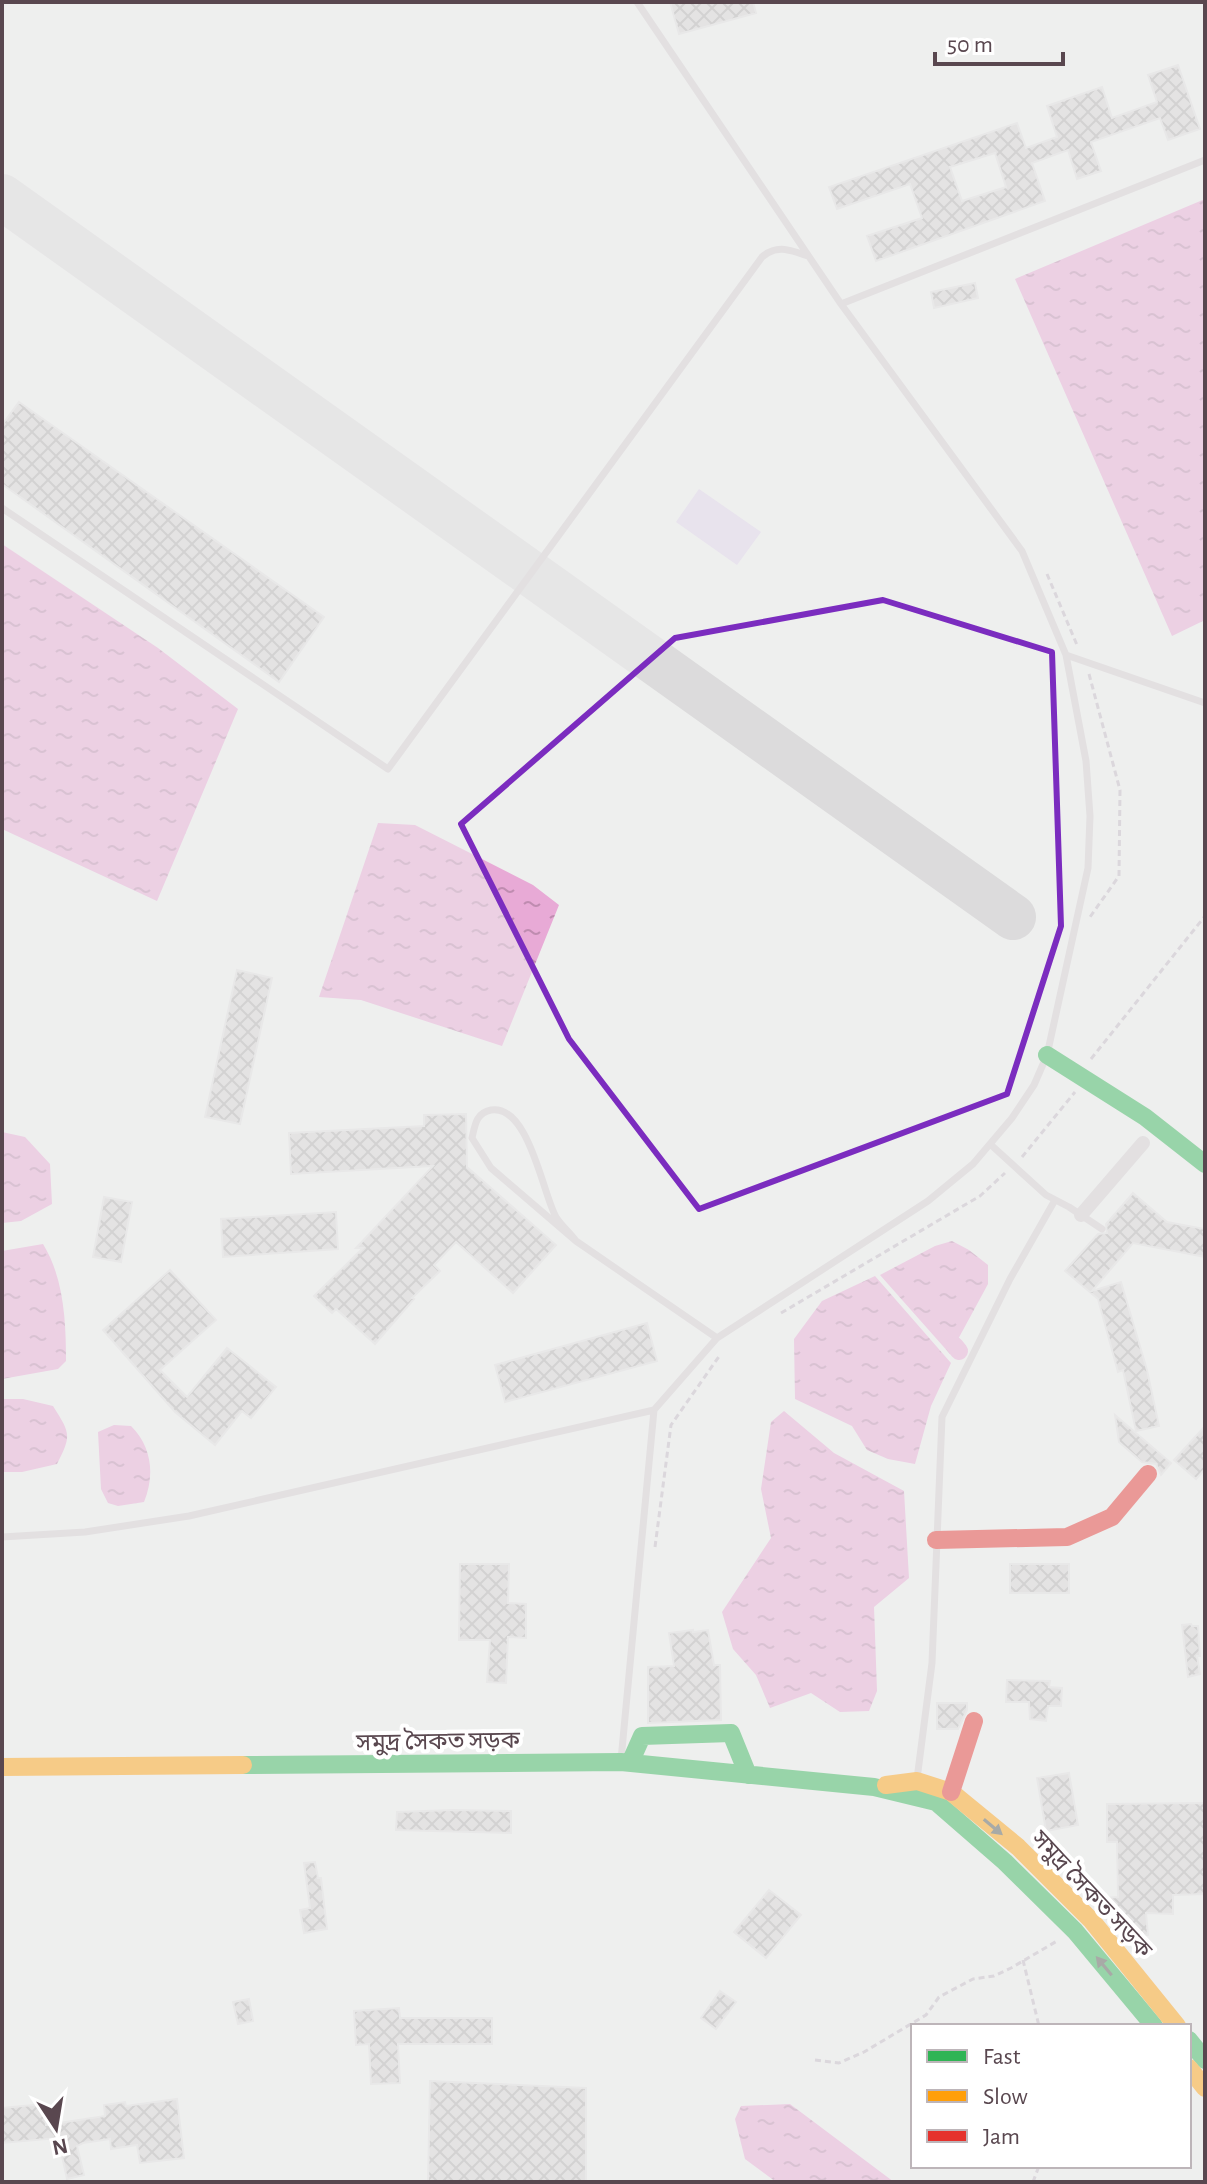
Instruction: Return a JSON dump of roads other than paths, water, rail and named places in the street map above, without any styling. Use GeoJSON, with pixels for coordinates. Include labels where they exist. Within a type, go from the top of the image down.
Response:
{"type":"FeatureCollection","features":[{"type":"Feature","properties":{"kind":"main road"},"geometry":{"type":"LineString","coordinates":[[1047,1055],[1145,1117],[1205,1164]]}},
{"type":"Feature","properties":{"kind":"main road"},"geometry":{"type":"LineString","coordinates":[[936,1540],[1067,1537],[1112,1517],[1148,1474]]}},
{"type":"Feature","properties":{"kind":"main road"},"geometry":{"type":"LineString","coordinates":[[951,1792],[974,1721]]}},
{"type":"Feature","properties":{"kind":"main road"},"geometry":{"type":"LineString","coordinates":[[625,1763],[642,1736],[731,1733],[748,1775]]}},
{"type":"Feature","properties":{"kind":"main road","name":"সমুদ্র সৈকত সড়ক"},"geometry":{"type":"LineString","coordinates":[[2,1767],[625,1763],[874,1787],[936,1802],[1005,1862],[1075,1931],[1152,2024]]}},
{"type":"Feature","properties":{"kind":"main road","name":"সমুদ্র সৈকত সড়ক"},"geometry":{"type":"LineString","coordinates":[[874,1787],[917,1781],[951,1792],[1018,1847],[1092,1921],[1175,2024]]}},
{"type":"Feature","properties":{"kind":"main road"},"geometry":{"type":"LineString","coordinates":[[1191,2042],[1205,2060]]}},
{"type":"Feature","properties":{"kind":"main road"},"geometry":{"type":"LineString","coordinates":[[1191,2070],[1205,2088]]}},
{"type":"Feature","properties":{"kind":"street"},"geometry":{"type":"LineString","coordinates":[[1081,1215],[1143,1143]]}},
{"type":"Feature","properties":{"kind":"lane"},"geometry":{"type":"LineString","coordinates":[[2,1537],[85,1532],[189,1516],[654,1410],[717,1338],[928,1201],[973,1164],[1012,1118],[1034,1085],[1047,1055],[1088,868],[1090,816],[1086,761],[1066,655],[1022,551],[841,304],[637,2]]}},
{"type":"Feature","properties":{"kind":"lane"},"geometry":{"type":"LineString","coordinates":[[841,304],[1205,160]]}},
{"type":"Feature","properties":{"kind":"lane"},"geometry":{"type":"LineString","coordinates":[[2,508],[388,769],[762,257],[768,251],[783,248],[808,256]]}},
{"type":"Feature","properties":{"kind":"lane"},"geometry":{"type":"LineString","coordinates":[[1066,655],[1205,703]]}},
{"type":"Feature","properties":{"kind":"lane"},"geometry":{"type":"LineString","coordinates":[[576,1241],[555,1215],[537,1160],[521,1131],[508,1114],[498,1110],[487,1111],[476,1120],[472,1138],[491,1168],[576,1241],[717,1338]]}},
{"type":"Feature","properties":{"kind":"lane"},"geometry":{"type":"LineString","coordinates":[[990,1144],[1046,1195],[1102,1229]]}},
{"type":"Feature","properties":{"kind":"lane"},"geometry":{"type":"LineString","coordinates":[[917,1781],[932,1663],[942,1417],[1010,1279],[1055,1200]]}},
{"type":"Feature","properties":{"kind":"lane"},"geometry":{"type":"LineString","coordinates":[[625,1763],[654,1410]]}},
{"type":"Feature","properties":{"kind":"water"},"geometry":{"type":"Polygon","coordinates":[[[1205,199],[1205,620],[1172,636],[1015,279],[1205,199]]]}},
{"type":"Feature","properties":{"kind":"water"},"geometry":{"type":"Polygon","coordinates":[[[2,544],[158,648],[238,709],[157,901],[2,829],[2,544]]]}},
{"type":"Feature","properties":{"kind":"water"},"geometry":{"type":"Polygon","coordinates":[[[378,823],[415,825],[533,885],[559,905],[502,1046],[361,1000],[319,997],[378,823]]]}},
{"type":"Feature","properties":{"kind":"water"},"geometry":{"type":"Polygon","coordinates":[[[2,1132],[25,1137],[50,1164],[52,1204],[21,1221],[2,1223],[2,1132]]]}},
{"type":"Feature","properties":{"kind":"water"},"geometry":{"type":"Polygon","coordinates":[[[952,1241],[988,1265],[988,1284],[950,1354],[880,1275],[935,1246],[952,1241]]]}},
{"type":"Feature","properties":{"kind":"water"},"geometry":{"type":"Polygon","coordinates":[[[43,1244],[60,1286],[66,1361],[58,1369],[2,1379],[2,1251],[43,1244]]]}},
{"type":"Feature","properties":{"kind":"water"},"geometry":{"type":"Polygon","coordinates":[[[875,1276],[951,1363],[931,1406],[915,1464],[888,1459],[867,1450],[852,1426],[795,1399],[794,1339],[822,1301],[875,1276]]]}},
{"type":"Feature","properties":{"kind":"water"},"geometry":{"type":"Polygon","coordinates":[[[2,1399],[23,1399],[53,1406],[67,1434],[57,1464],[22,1472],[2,1472],[2,1399]]]}},
{"type":"Feature","properties":{"kind":"water"},"geometry":{"type":"Polygon","coordinates":[[[784,1411],[834,1453],[904,1491],[909,1578],[874,1607],[877,1691],[869,1711],[840,1712],[811,1693],[770,1708],[756,1675],[733,1649],[722,1612],[771,1538],[761,1489],[771,1422],[784,1411]]]}},
{"type":"Feature","properties":{"kind":"water"},"geometry":{"type":"Polygon","coordinates":[[[114,1425],[131,1426],[147,1452],[150,1482],[144,1502],[118,1506],[108,1503],[101,1489],[98,1432],[114,1425]]]}},
{"type":"Feature","properties":{"kind":"water"},"geometry":{"type":"Polygon","coordinates":[[[790,2104],[894,2182],[776,2182],[745,2159],[735,2119],[741,2106],[790,2104]]]}},
{"type":"Feature","properties":{"kind":"waterway"},"geometry":{"type":"LineString","coordinates":[[955,1346],[959,1351]]}}]}
